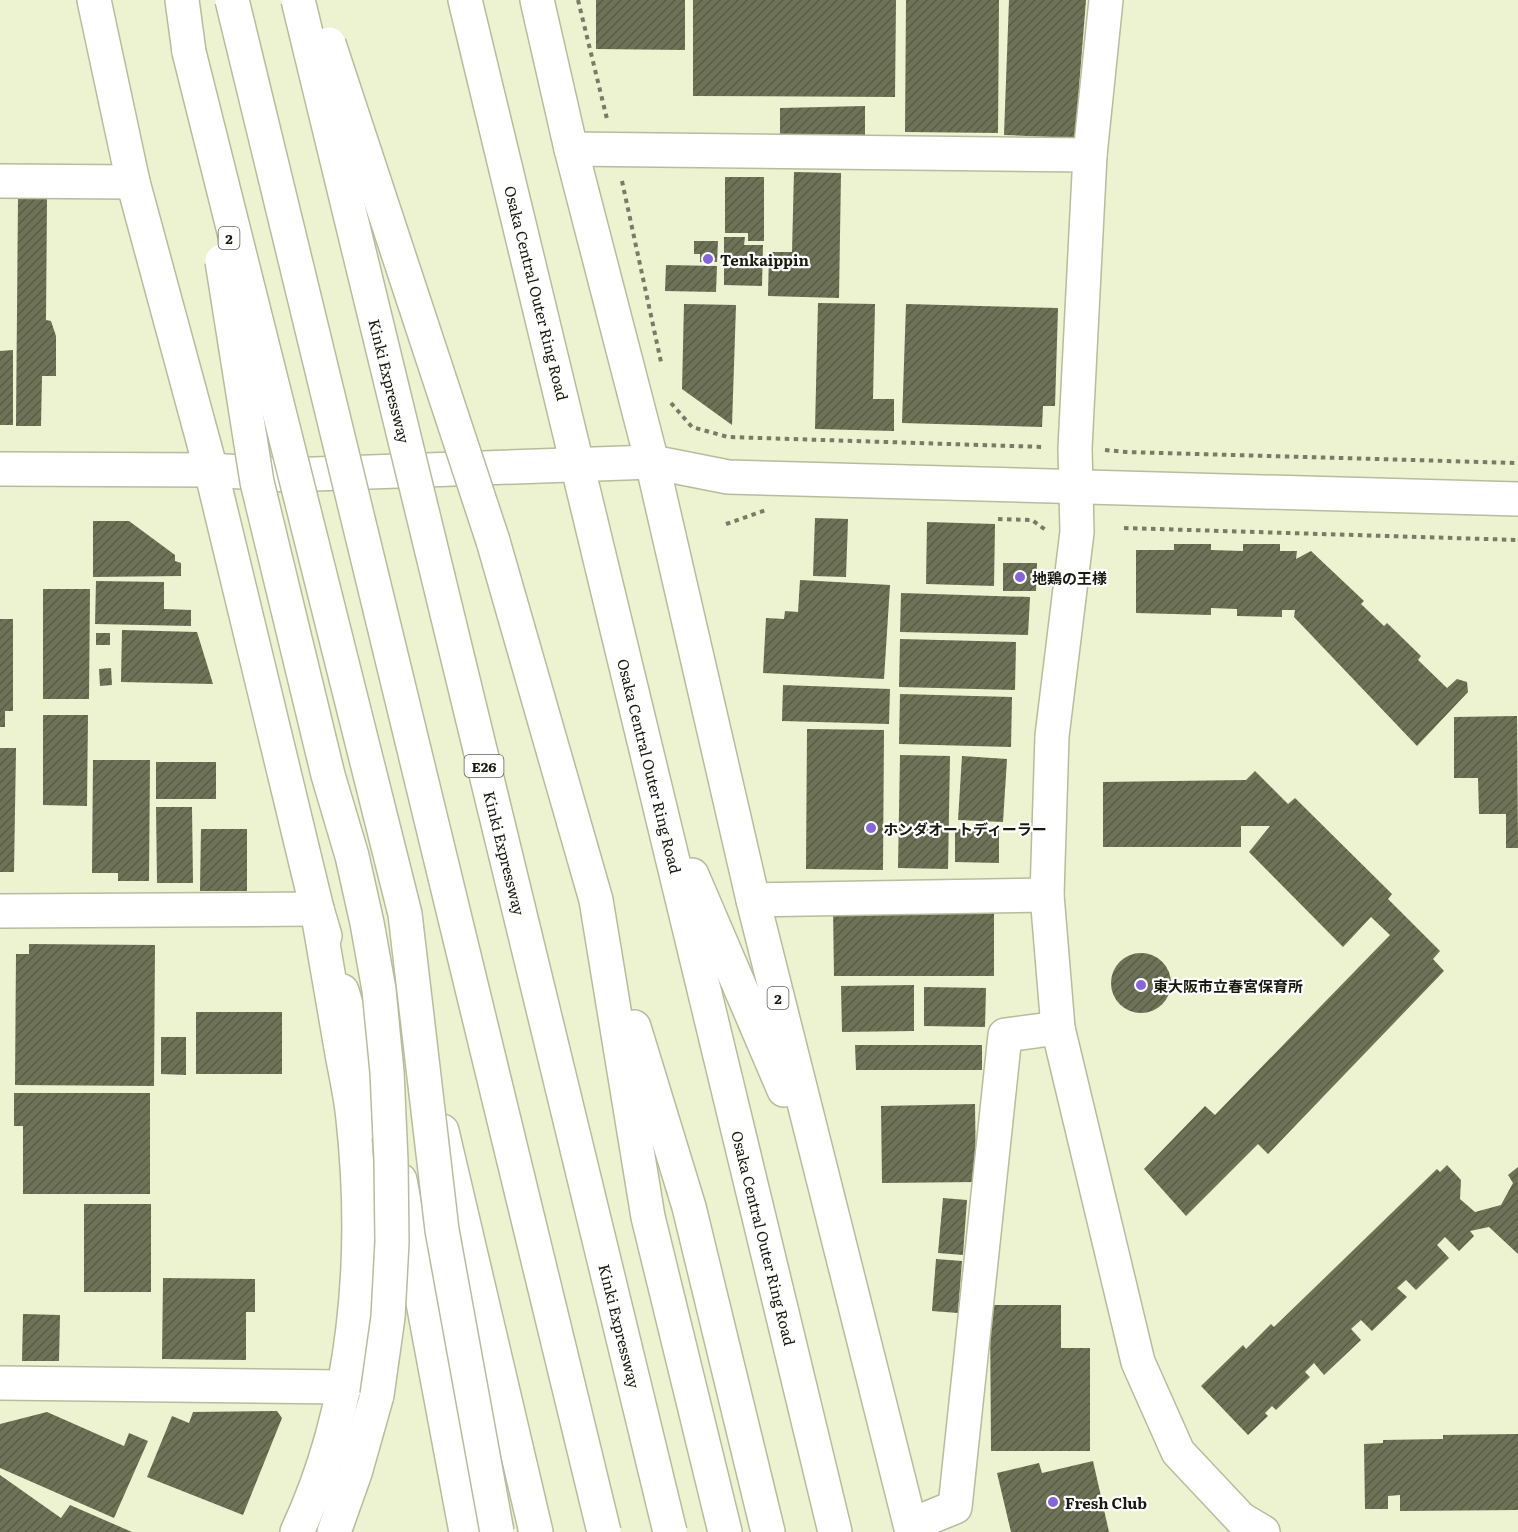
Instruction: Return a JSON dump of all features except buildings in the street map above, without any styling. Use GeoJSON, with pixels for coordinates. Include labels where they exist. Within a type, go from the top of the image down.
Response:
{"type":"FeatureCollection","features":[{"type":"Feature","properties":{"kind":"main road","name":"2"},"geometry":{"type":"LineString","coordinates":[[172,0],[300,528],[536,1532]]}},
{"type":"Feature","properties":{"kind":"main road"},"geometry":{"type":"LineString","coordinates":[[182,0],[257,482],[287,614],[328,775],[352,856],[379,990],[387,1072],[392,1230],[388,1317],[377,1395],[355,1473],[333,1532]]}},
{"type":"Feature","properties":{"kind":"main road"},"geometry":{"type":"LineString","coordinates":[[232,0],[604,1532]]}},
{"type":"Feature","properties":{"kind":"main road","name":"Kinki Expressway"},"geometry":{"type":"LineString","coordinates":[[298,0],[670,1532]]}},
{"type":"Feature","properties":{"kind":"main road"},"geometry":{"type":"LineString","coordinates":[[314,0],[493,541],[596,900],[689,1207],[768,1532]]}},
{"type":"Feature","properties":{"kind":"main road","name":"Osaka Central Outer Ring Road"},"geometry":{"type":"LineString","coordinates":[[465,0],[835,1532]]}},
{"type":"Feature","properties":{"kind":"main road","name":"2"},"geometry":{"type":"LineString","coordinates":[[537,0],[571,149],[652,462],[753,900],[911,1528]]}},
{"type":"Feature","properties":{"kind":"main road"},"geometry":{"type":"LineString","coordinates":[[1106,0],[1090,154],[1075,448],[1077,532],[1052,736],[1047,895],[1058,1028],[1138,1362],[1178,1452],[1240,1519],[1263,1532]]}},
{"type":"Feature","properties":{"kind":"main road"},"geometry":{"type":"LineString","coordinates":[[97,6],[133,182],[211,470],[317,909],[401,1184],[465,1532]]}},
{"type":"Feature","properties":{"kind":"main road"},"geometry":{"type":"LineString","coordinates":[[189,52],[405,914],[441,1230],[497,1532]]}},
{"type":"Feature","properties":{"kind":"main road"},"geometry":{"type":"LineString","coordinates":[[571,149],[1090,154]]}},
{"type":"Feature","properties":{"kind":"main road"},"geometry":{"type":"LineString","coordinates":[[0,181],[133,182]]}},
{"type":"Feature","properties":{"kind":"main road"},"geometry":{"type":"LineString","coordinates":[[0,469],[211,470],[286,475],[652,462],[728,477],[1518,499]]}},
{"type":"Feature","properties":{"kind":"main road"},"geometry":{"type":"LineString","coordinates":[[663,821],[686,861],[823,1181]]}},
{"type":"Feature","properties":{"kind":"main road"},"geometry":{"type":"LineString","coordinates":[[753,900],[1047,895]]}},
{"type":"Feature","properties":{"kind":"main road"},"geometry":{"type":"LineString","coordinates":[[596,900],[648,1217],[725,1532]]}},
{"type":"Feature","properties":{"kind":"main road"},"geometry":{"type":"LineString","coordinates":[[0,911],[317,909]]}},
{"type":"Feature","properties":{"kind":"main road"},"geometry":{"type":"LineString","coordinates":[[297,1532],[313,1496],[345,1387],[356,1291],[359,1210],[353,1119],[317,909]]}},
{"type":"Feature","properties":{"kind":"main road"},"geometry":{"type":"LineString","coordinates":[[911,1528],[955,1507],[1005,1035],[1058,1028]]}},
{"type":"Feature","properties":{"kind":"main road"},"geometry":{"type":"LineString","coordinates":[[0,1383],[345,1387]]}},
{"type":"Feature","properties":{"kind":"path"},"geometry":{"type":"LineString","coordinates":[[578,0],[615,150],[664,373]]}},
{"type":"Feature","properties":{"kind":"path"},"geometry":{"type":"LineString","coordinates":[[668,399],[692,427],[728,437],[1048,447]]}},
{"type":"Feature","properties":{"kind":"path"},"geometry":{"type":"LineString","coordinates":[[1098,449],[1126,452],[1518,463]]}},
{"type":"Feature","properties":{"kind":"path"},"geometry":{"type":"LineString","coordinates":[[1124,528],[1518,540]]}},
{"type":"Feature","properties":{"kind":"place","name":"Tenkaippin"},"geometry":{"type":"Point","coordinates":[708,259]}},
{"type":"Feature","properties":{"kind":"place","name":"地鶏の王様"},"geometry":{"type":"Point","coordinates":[1020,577]}},
{"type":"Feature","properties":{"kind":"place","name":"ホンダオートディーラー"},"geometry":{"type":"Point","coordinates":[871,828]}},
{"type":"Feature","properties":{"kind":"place","name":"東大阪市立春宮保育所"},"geometry":{"type":"Point","coordinates":[1141,985]}},
{"type":"Feature","properties":{"kind":"place","name":"Fresh Club"},"geometry":{"type":"Point","coordinates":[1053,1502]}}]}
